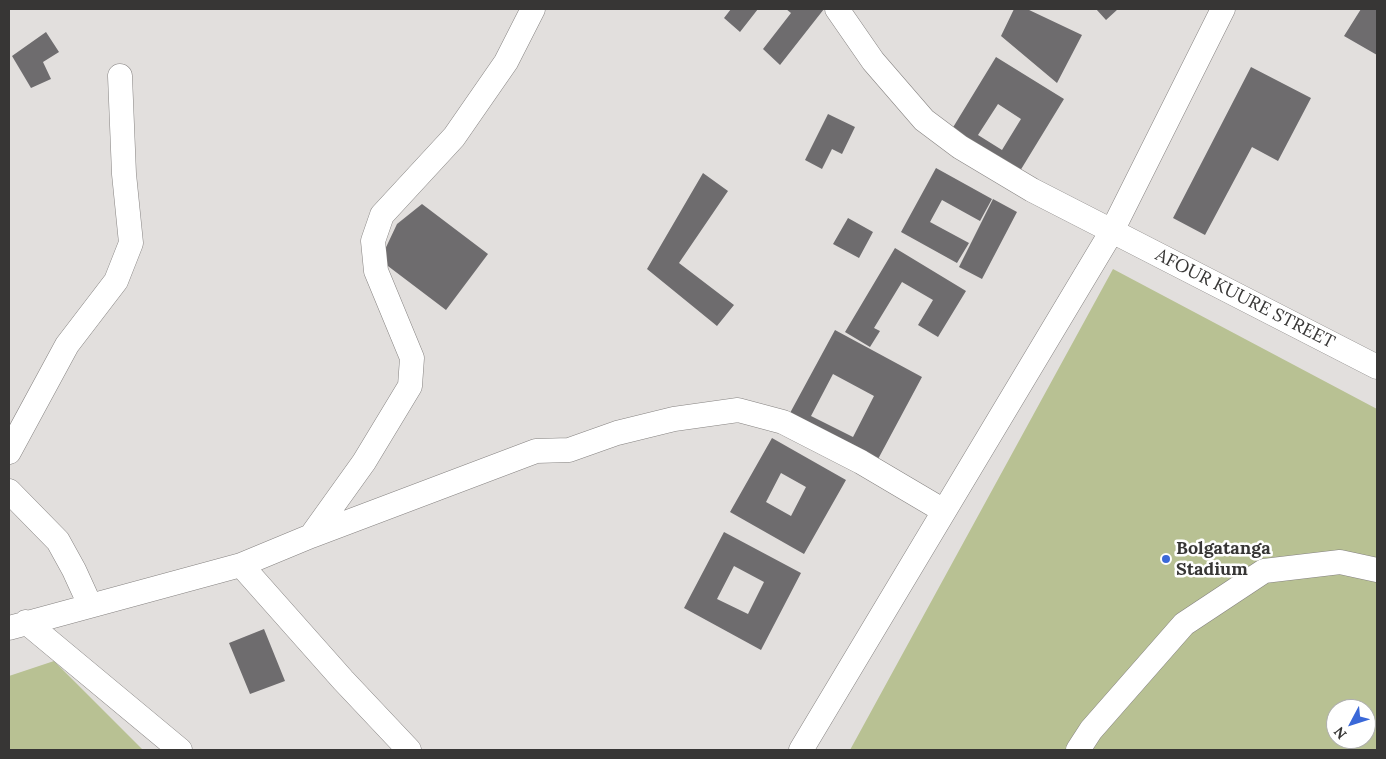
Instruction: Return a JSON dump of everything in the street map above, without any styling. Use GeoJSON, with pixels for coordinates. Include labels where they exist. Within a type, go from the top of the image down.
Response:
{"type":"FeatureCollection","features":[{"type":"Feature","properties":{"kind":"street"},"geometry":{"type":"LineString","coordinates":[[310,536],[364,462],[410,386],[412,358],[376,271],[373,241],[382,215],[454,138],[506,62],[533,9]]}},
{"type":"Feature","properties":{"kind":"street","name":"AFOUR KUURE STREET"},"geometry":{"type":"LineString","coordinates":[[837,9],[873,60],[924,120],[960,147],[1032,190],[1377,367]]}},
{"type":"Feature","properties":{"kind":"street"},"geometry":{"type":"LineString","coordinates":[[801,750],[1112,232],[1223,9]]}},
{"type":"Feature","properties":{"kind":"street"},"geometry":{"type":"LineString","coordinates":[[9,452],[67,345],[116,281],[131,243],[124,174],[120,76]]}},
{"type":"Feature","properties":{"kind":"street"},"geometry":{"type":"LineString","coordinates":[[18,625],[242,564],[310,536],[536,451],[569,450],[617,433],[674,419],[738,410],[783,422],[861,462],[944,511]]}},
{"type":"Feature","properties":{"kind":"street"},"geometry":{"type":"LineString","coordinates":[[9,490],[58,542],[74,570],[90,605]]}},
{"type":"Feature","properties":{"kind":"street"},"geometry":{"type":"LineString","coordinates":[[1078,750],[1090,730],[1184,624],[1264,571],[1340,562],[1377,570]]}},
{"type":"Feature","properties":{"kind":"street"},"geometry":{"type":"LineString","coordinates":[[242,564],[343,680],[409,750]]}},
{"type":"Feature","properties":{"kind":"street"},"geometry":{"type":"LineString","coordinates":[[18,625],[180,750]]}},
{"type":"Feature","properties":{"kind":"green space","name":"Bolgatanga Stadium"},"geometry":{"type":"Polygon","coordinates":[[[1113,269],[1377,409],[1377,750],[850,750],[1113,269]]]}},
{"type":"Feature","properties":{"kind":"green space"},"geometry":{"type":"Polygon","coordinates":[[[54,661],[143,750],[9,750],[9,676],[54,661]]]}},
{"type":"Feature","properties":{"kind":"building"},"geometry":{"type":"Polygon","coordinates":[[[731,9],[758,9],[740,32],[724,18],[731,9]]]}},
{"type":"Feature","properties":{"kind":"building"},"geometry":{"type":"Polygon","coordinates":[[[786,9],[824,9],[780,65],[763,49],[791,13],[786,9]]]}},
{"type":"Feature","properties":{"kind":"building"},"geometry":{"type":"Polygon","coordinates":[[[1014,9],[1027,9],[1082,35],[1057,83],[1001,36],[1014,9]]]}},
{"type":"Feature","properties":{"kind":"building"},"geometry":{"type":"Polygon","coordinates":[[[1096,9],[1118,9],[1106,20],[1096,9]]]}},
{"type":"Feature","properties":{"kind":"building"},"geometry":{"type":"Polygon","coordinates":[[[1361,9],[1377,9],[1377,55],[1344,36],[1361,9]]]}},
{"type":"Feature","properties":{"kind":"building"},"geometry":{"type":"Polygon","coordinates":[[[46,32],[59,52],[43,62],[51,79],[31,88],[12,56],[46,32]]]}},
{"type":"Feature","properties":{"kind":"building"},"geometry":{"type":"Polygon","coordinates":[[[996,57],[1064,99],[1020,171],[952,129],[996,57]],[[998,104],[978,135],[1002,150],[1021,119],[998,104]]]}},
{"type":"Feature","properties":{"kind":"building"},"geometry":{"type":"Polygon","coordinates":[[[1251,67],[1311,98],[1278,161],[1252,147],[1205,235],[1173,218],[1251,67]]]}},
{"type":"Feature","properties":{"kind":"building"},"geometry":{"type":"Polygon","coordinates":[[[828,114],[855,127],[842,154],[832,149],[822,169],[805,160],[828,114]]]}},
{"type":"Feature","properties":{"kind":"building"},"geometry":{"type":"Polygon","coordinates":[[[936,168],[992,199],[980,221],[942,200],[930,222],[969,243],[957,263],[901,232],[936,168]]]}},
{"type":"Feature","properties":{"kind":"building"},"geometry":{"type":"Polygon","coordinates":[[[703,173],[728,191],[679,263],[734,305],[717,326],[647,269],[703,173]]]}},
{"type":"Feature","properties":{"kind":"building"},"geometry":{"type":"Polygon","coordinates":[[[993,199],[1017,212],[982,279],[959,267],[993,199]]]}},
{"type":"Feature","properties":{"kind":"building"},"geometry":{"type":"Polygon","coordinates":[[[422,204],[488,254],[446,310],[380,260],[397,224],[422,204]]]}},
{"type":"Feature","properties":{"kind":"building"},"geometry":{"type":"Polygon","coordinates":[[[848,218],[873,232],[859,258],[833,244],[848,218]]]}},
{"type":"Feature","properties":{"kind":"building"},"geometry":{"type":"Polygon","coordinates":[[[895,248],[966,291],[938,337],[918,325],[933,300],[902,282],[874,328],[880,331],[870,347],[845,332],[895,248]]]}},
{"type":"Feature","properties":{"kind":"building"},"geometry":{"type":"Polygon","coordinates":[[[835,330],[922,377],[877,461],[790,413],[835,330]],[[833,374],[811,416],[853,437],[874,396],[833,374]]]}},
{"type":"Feature","properties":{"kind":"building"},"geometry":{"type":"Polygon","coordinates":[[[772,438],[846,480],[804,554],[730,512],[772,438]],[[781,473],[766,502],[791,516],[806,487],[781,473]]]}},
{"type":"Feature","properties":{"kind":"building"},"geometry":{"type":"Polygon","coordinates":[[[724,532],[801,573],[761,650],[684,608],[724,532]],[[734,566],[717,599],[748,614],[764,582],[734,566]]]}},
{"type":"Feature","properties":{"kind":"building"},"geometry":{"type":"Polygon","coordinates":[[[264,629],[285,681],[250,694],[229,643],[264,629]]]}},
{"type":"Feature","properties":{"kind":"place","name":"Bolgatanga Stadium"},"geometry":{"type":"Point","coordinates":[1166,559]}}]}
